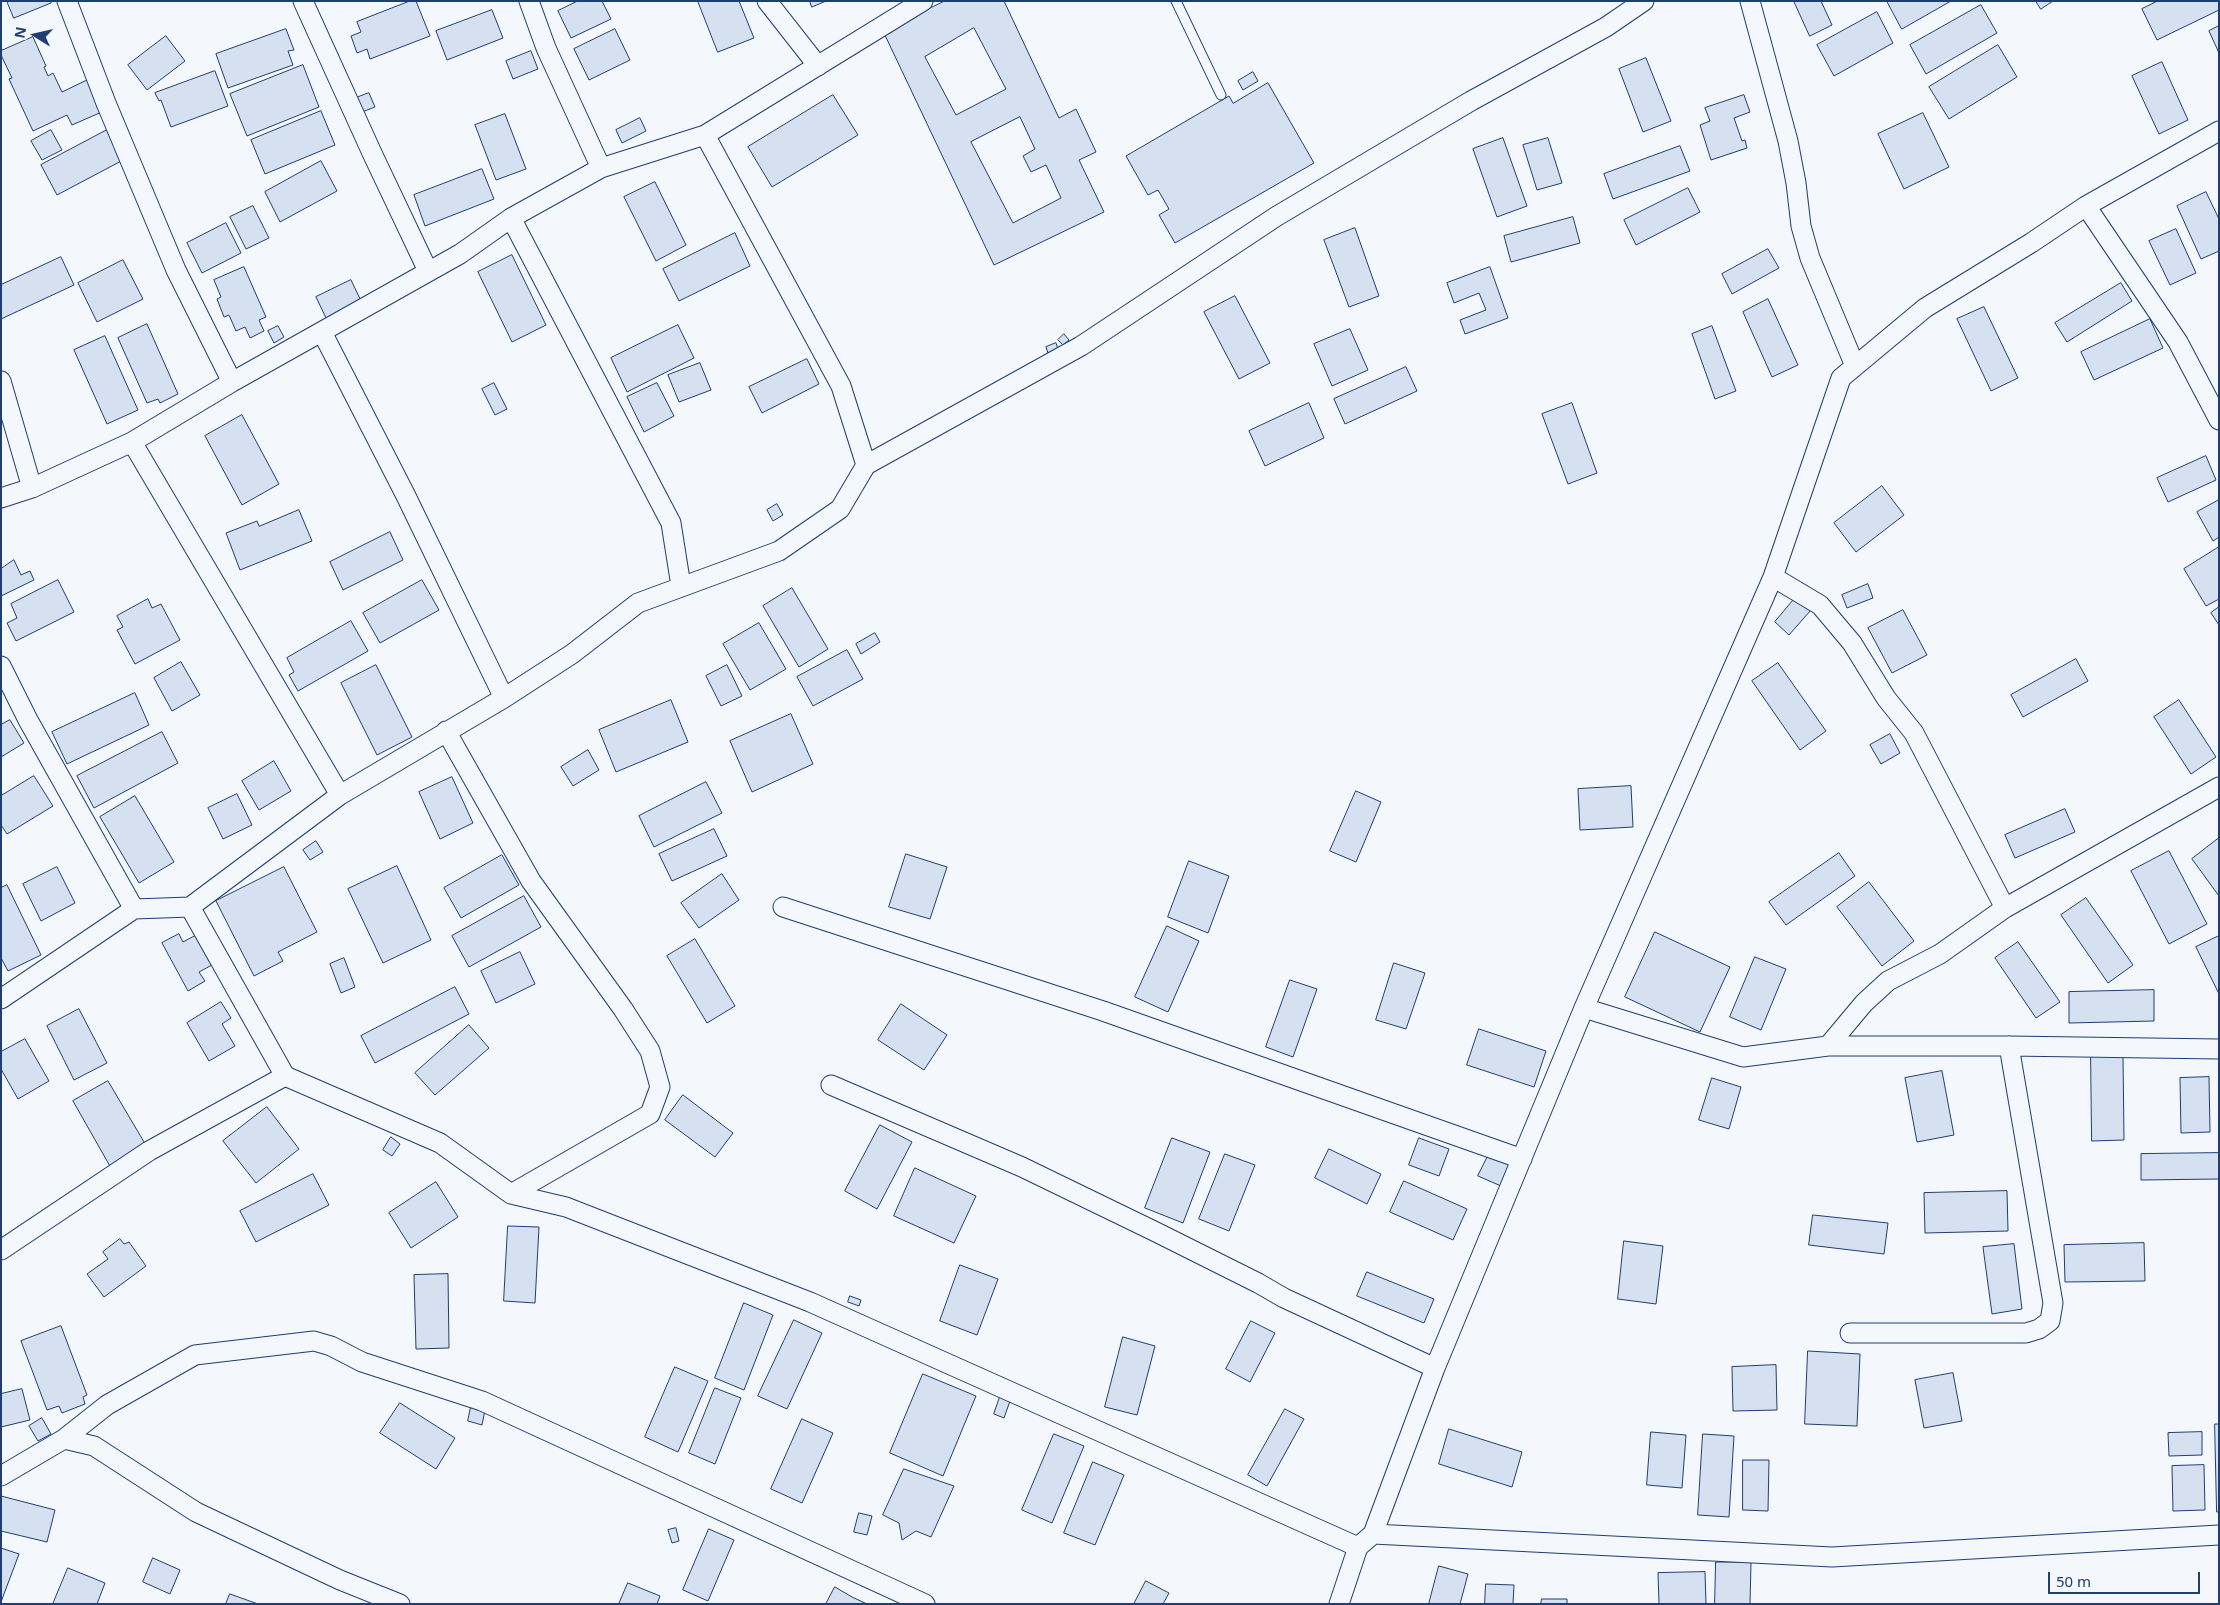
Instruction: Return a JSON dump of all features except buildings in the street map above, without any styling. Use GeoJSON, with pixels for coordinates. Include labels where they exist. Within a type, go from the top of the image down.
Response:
{"type":"FeatureCollection","features":[{"type":"Feature","properties":{"kind":"street"},"geometry":{"type":"LineString","coordinates":[[67,1],[106,103],[176,270],[232,382]]}},
{"type":"Feature","properties":{"kind":"street"},"geometry":{"type":"LineString","coordinates":[[303,1],[428,271]]}},
{"type":"Feature","properties":{"kind":"street"},"geometry":{"type":"LineString","coordinates":[[529,1],[546,48],[601,168]]}},
{"type":"Feature","properties":{"kind":"street"},"geometry":{"type":"LineString","coordinates":[[767,1],[818,66]]}},
{"type":"Feature","properties":{"kind":"street"},"geometry":{"type":"LineString","coordinates":[[1,498],[32,488],[132,442],[232,382],[460,254],[511,218],[601,168],[705,136],[923,1]]}},
{"type":"Feature","properties":{"kind":"street"},"geometry":{"type":"LineString","coordinates":[[1,999],[134,909],[190,906],[340,795],[504,698],[572,654],[638,603],[779,551],[840,509],[866,465],[1081,346],[1277,216],[1471,101],[1606,28],[1644,1]]}},
{"type":"Feature","properties":{"kind":"street"},"geometry":{"type":"LineString","coordinates":[[1750,1],[1788,142],[1796,184],[1800,226],[1810,258],[1855,366]]}},
{"type":"Feature","properties":{"kind":"street"},"geometry":{"type":"LineString","coordinates":[[1339,1604],[1358,1547],[1373,1534],[1435,1368],[1584,1008],[1773,577],[1841,378],[1925,308],[2031,244],[2086,206],[2219,131]]}},
{"type":"Feature","properties":{"kind":"street"},"geometry":{"type":"LineString","coordinates":[[705,136],[841,386],[866,465]]}},
{"type":"Feature","properties":{"kind":"street"},"geometry":{"type":"LineString","coordinates":[[2086,206],[2178,342],[2219,420]]}},
{"type":"Feature","properties":{"kind":"street"},"geometry":{"type":"LineString","coordinates":[[511,218],[672,523],[681,586]]}},
{"type":"Feature","properties":{"kind":"street"},"geometry":{"type":"LineString","coordinates":[[322,332],[504,698]]}},
{"type":"Feature","properties":{"kind":"street"},"geometry":{"type":"LineString","coordinates":[[1,381],[32,488]]}},
{"type":"Feature","properties":{"kind":"street"},"geometry":{"type":"LineString","coordinates":[[132,442],[340,795]]}},
{"type":"Feature","properties":{"kind":"street"},"geometry":{"type":"LineString","coordinates":[[1773,577],[1820,605],[1852,643],[1886,698],[1914,732],[2005,908]]}},
{"type":"Feature","properties":{"kind":"street"},"geometry":{"type":"LineString","coordinates":[[1,666],[28,720],[134,909]]}},
{"type":"Feature","properties":{"kind":"street"},"geometry":{"type":"LineString","coordinates":[[446,731],[531,881],[623,1009],[650,1051],[660,1087],[650,1114],[511,1194]]}},
{"type":"Feature","properties":{"kind":"street"},"geometry":{"type":"LineString","coordinates":[[1828,1046],[1864,1003],[1888,982],[1940,954],[2005,908],[2219,787]]}},
{"type":"Feature","properties":{"kind":"street"},"geometry":{"type":"LineString","coordinates":[[190,906],[285,1076],[440,1143],[511,1194],[566,1207],[810,1302],[1358,1547]]}},
{"type":"Feature","properties":{"kind":"street"},"geometry":{"type":"LineString","coordinates":[[783,907],[1112,1014],[1522,1158]]}},
{"type":"Feature","properties":{"kind":"street"},"geometry":{"type":"LineString","coordinates":[[1584,1008],[1743,1057],[1828,1046],[2009,1046],[2219,1050]]}},
{"type":"Feature","properties":{"kind":"street"},"geometry":{"type":"LineString","coordinates":[[1850,1333],[2026,1333],[2050,1321],[2053,1303],[2009,1046]]}},
{"type":"Feature","properties":{"kind":"street"},"geometry":{"type":"LineString","coordinates":[[1,1250],[149,1151],[285,1076]]}},
{"type":"Feature","properties":{"kind":"street"},"geometry":{"type":"LineString","coordinates":[[831,1085],[1022,1167],[1258,1283],[1284,1298],[1435,1368]]}},
{"type":"Feature","properties":{"kind":"street"},"geometry":{"type":"LineString","coordinates":[[1,1476],[64,1439],[106,1405],[195,1355],[314,1341],[331,1346],[362,1362],[482,1400],[925,1604]]}},
{"type":"Feature","properties":{"kind":"street"},"geometry":{"type":"LineString","coordinates":[[64,1439],[94,1446],[196,1512],[340,1580],[400,1604]]}},
{"type":"Feature","properties":{"kind":"street"},"geometry":{"type":"LineString","coordinates":[[1373,1534],[1832,1557],[2219,1535]]}},
{"type":"Feature","properties":{"kind":"lane"},"geometry":{"type":"LineString","coordinates":[[1176,1],[1221,95]]}}]}
